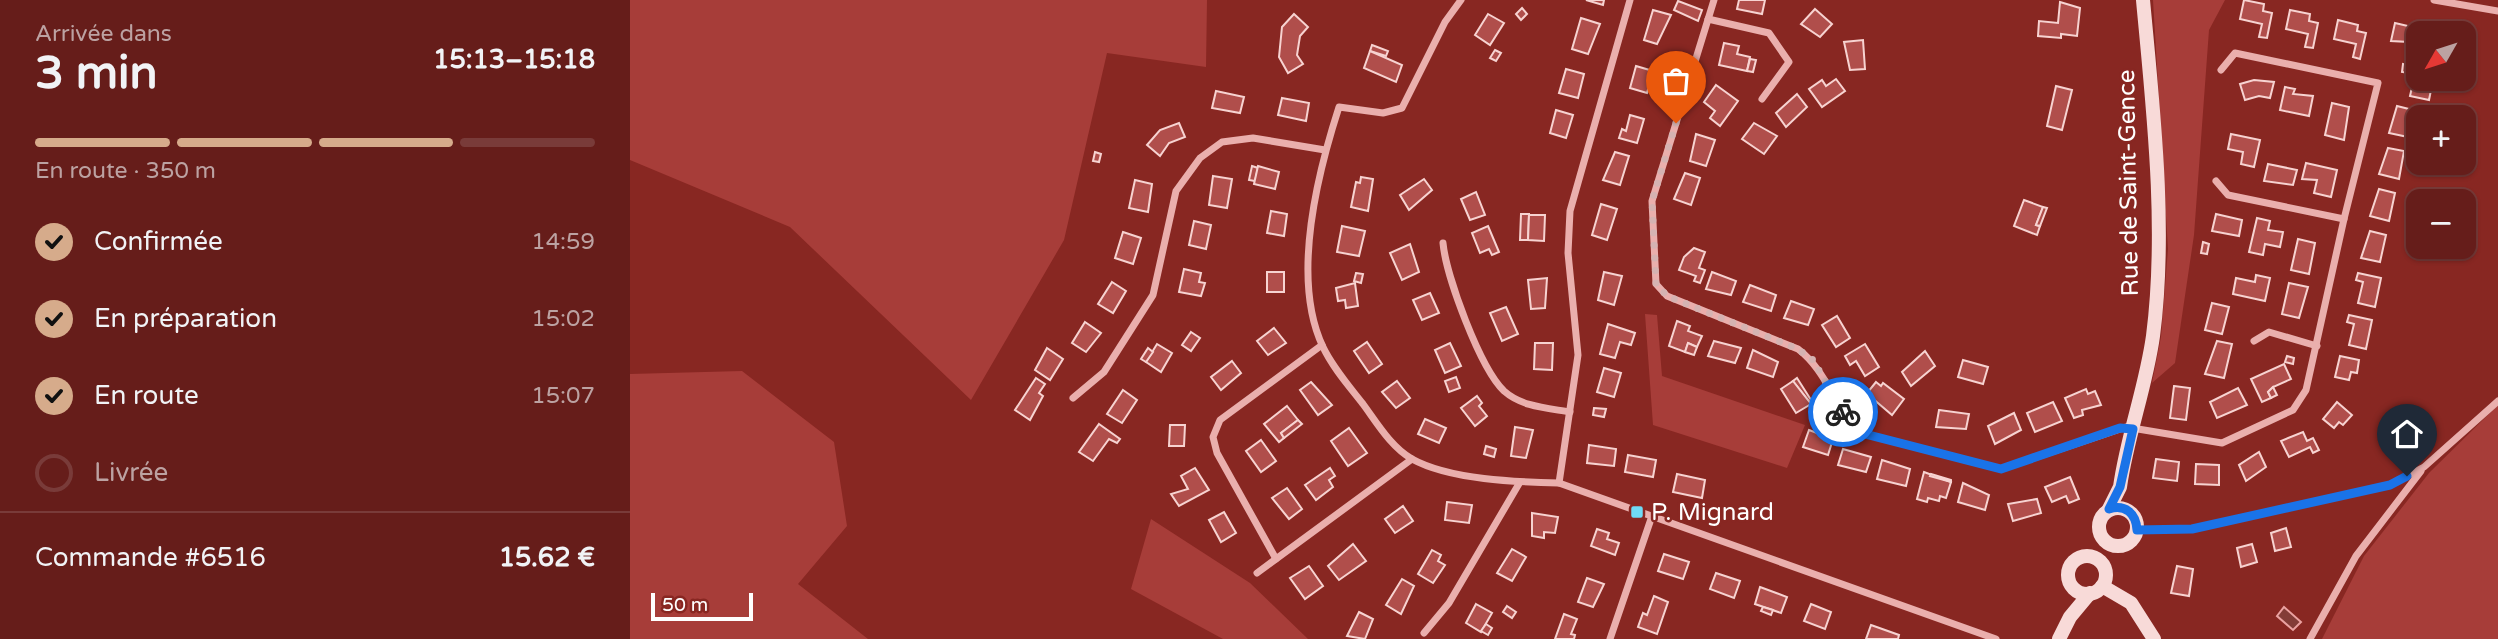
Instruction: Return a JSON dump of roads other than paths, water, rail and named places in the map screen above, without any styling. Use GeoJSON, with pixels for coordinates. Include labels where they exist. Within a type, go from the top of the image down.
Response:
{"type":"FeatureCollection","features":[{"type":"Feature","properties":{"kind":"street"},"geometry":{"type":"LineString","coordinates":[[1461,0],[1445,22],[1402,108],[1383,113],[1339,107],[1325,150],[1308,256],[1310,292],[1322,345],[1338,371],[1392,442],[1412,459],[1441,470],[1520,482],[1559,483],[1996,639]]}},
{"type":"Feature","properties":{"kind":"street"},"geometry":{"type":"LineString","coordinates":[[1559,483],[1578,355],[1568,253],[1570,211],[1630,0]]}},
{"type":"Feature","properties":{"kind":"street"},"geometry":{"type":"LineString","coordinates":[[1714,0],[1652,201],[1656,284],[1667,296],[1798,349],[1813,360],[1847,419],[1861,433],[2001,469],[2120,428],[2222,443],[2293,410],[2306,390],[2378,83],[2235,53],[2221,70]]}},
{"type":"Feature","properties":{"kind":"street","name":"Rue de Saint-Gence"},"geometry":{"type":"LineString","coordinates":[[2109,509],[2120,487],[2153,335],[2157,245],[2154,140],[2143,0]]}},
{"type":"Feature","properties":{"kind":"street"},"geometry":{"type":"LineString","coordinates":[[2434,0],[2498,11]]}},
{"type":"Feature","properties":{"kind":"street"},"geometry":{"type":"LineString","coordinates":[[1708,19],[1769,33],[1789,62],[1762,99]]}},
{"type":"Feature","properties":{"kind":"street"},"geometry":{"type":"LineString","coordinates":[[1073,398],[1104,372],[1153,295],[1176,191],[1186,173],[1200,158],[1222,142],[1253,138],[1325,150]]}},
{"type":"Feature","properties":{"kind":"street"},"geometry":{"type":"LineString","coordinates":[[2216,181],[2228,195],[2344,219]]}},
{"type":"Feature","properties":{"kind":"street"},"geometry":{"type":"LineString","coordinates":[[1443,243],[1445,267],[1490,375],[1505,392],[1527,405],[1570,412]]}},
{"type":"Feature","properties":{"kind":"street"},"geometry":{"type":"LineString","coordinates":[[2254,341],[2269,332],[2317,346]]}},
{"type":"Feature","properties":{"kind":"street"},"geometry":{"type":"LineString","coordinates":[[1276,559],[1217,453],[1213,437],[1220,420],[1322,345]]}},
{"type":"Feature","properties":{"kind":"street"},"geometry":{"type":"LineString","coordinates":[[2310,639],[2356,556],[2424,467],[2498,401]]}},
{"type":"Feature","properties":{"kind":"street"},"geometry":{"type":"LineString","coordinates":[[1257,573],[1412,459]]}},
{"type":"Feature","properties":{"kind":"street"},"geometry":{"type":"LineString","coordinates":[[2137,530],[2192,529],[2390,485],[2424,467]]}},
{"type":"Feature","properties":{"kind":"street"},"geometry":{"type":"LineString","coordinates":[[1424,633],[1449,603],[1520,482]]}},
{"type":"Feature","properties":{"kind":"street"},"geometry":{"type":"LineString","coordinates":[[2059,639],[2070,617],[2096,589],[2105,568],[2120,546],[2132,541],[2137,530],[2136,519],[2129,511],[2120,487]]}},
{"type":"Feature","properties":{"kind":"street"},"geometry":{"type":"LineString","coordinates":[[2070,617],[2071,566],[2086,556],[2099,532],[2100,519],[2109,509],[2117,507],[2129,511]]}},
{"type":"Feature","properties":{"kind":"street"},"geometry":{"type":"LineString","coordinates":[[1610,639],[1652,516]]}},
{"type":"Feature","properties":{"kind":"street"},"geometry":{"type":"LineString","coordinates":[[2099,532],[2107,543],[2120,546]]}},
{"type":"Feature","properties":{"kind":"street"},"geometry":{"type":"LineString","coordinates":[[2086,556],[2097,559],[2105,568]]}},
{"type":"Feature","properties":{"kind":"street"},"geometry":{"type":"LineString","coordinates":[[2071,584],[2079,592],[2096,589],[2131,603],[2154,639]]}},
{"type":"Feature","properties":{"kind":"place","name":"P. Mignard"},"geometry":{"type":"Point","coordinates":[1637,512]}}]}
